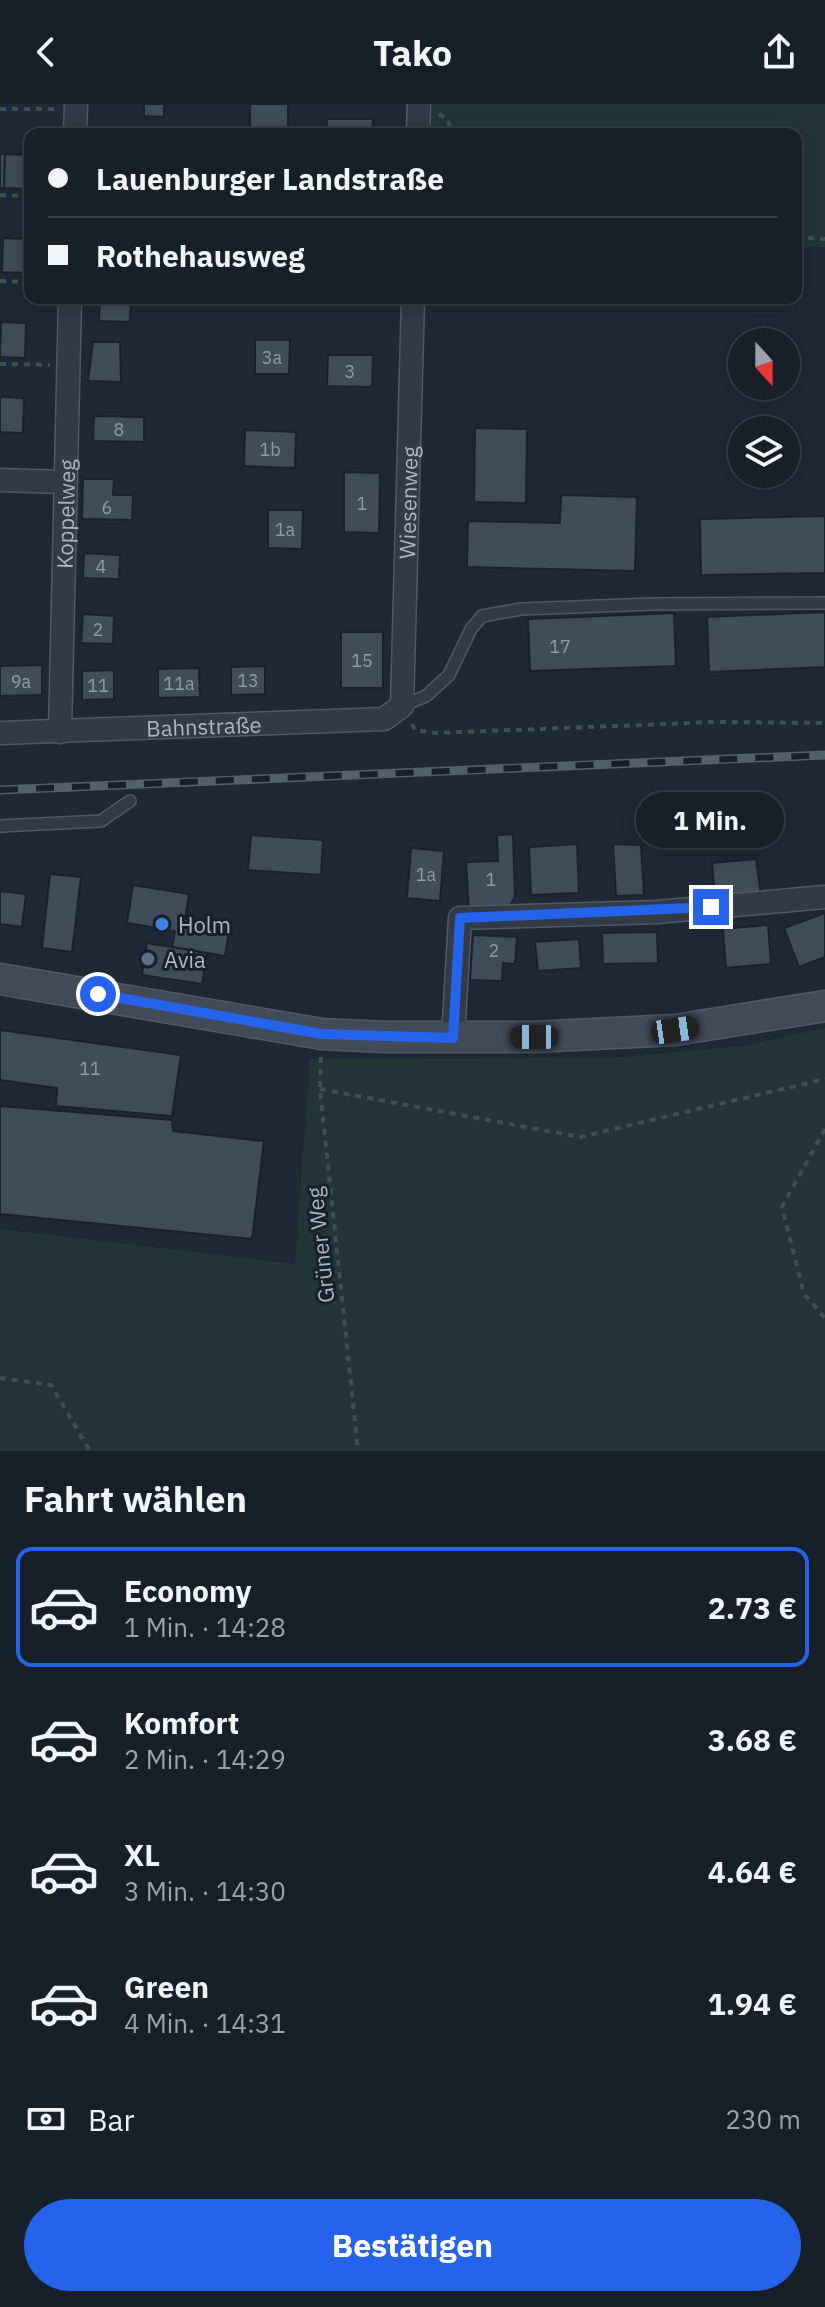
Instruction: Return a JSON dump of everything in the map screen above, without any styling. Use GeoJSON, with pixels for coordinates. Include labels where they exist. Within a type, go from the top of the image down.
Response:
{"type":"FeatureCollection","features":[{"type":"Feature","properties":{"kind":"main road"},"geometry":{"type":"LineString","coordinates":[[0,979],[322,1034],[453,1038],[675,1030],[825,1006]]}},
{"type":"Feature","properties":{"kind":"street"},"geometry":{"type":"LineString","coordinates":[[418,128],[419,104]]}},
{"type":"Feature","properties":{"kind":"street"},"geometry":{"type":"LineString","coordinates":[[75,128],[76,107]]}},
{"type":"Feature","properties":{"kind":"street","name":"Koppelweg"},"geometry":{"type":"LineString","coordinates":[[60,732],[70,304]]}},
{"type":"Feature","properties":{"kind":"street","name":"Wiesenweg"},"geometry":{"type":"LineString","coordinates":[[402,706],[413,304]]}},
{"type":"Feature","properties":{"kind":"street"},"geometry":{"type":"LineString","coordinates":[[0,480],[64,482]]}},
{"type":"Feature","properties":{"kind":"street","name":"Bahnstraße"},"geometry":{"type":"LineString","coordinates":[[0,733],[384,719],[402,706]]}},
{"type":"Feature","properties":{"kind":"street"},"geometry":{"type":"LineString","coordinates":[[453,1038],[460,918],[657,912],[825,897]]}},
{"type":"Feature","properties":{"kind":"lane"},"geometry":{"type":"LineString","coordinates":[[402,706],[426,696],[449,675],[471,629],[482,616],[521,609],[608,605],[825,603]]}},
{"type":"Feature","properties":{"kind":"lane"},"geometry":{"type":"LineString","coordinates":[[0,826],[101,821],[130,801]]}},
{"type":"Feature","properties":{"kind":"path"},"geometry":{"type":"LineString","coordinates":[[0,109],[76,107]]}},
{"type":"Feature","properties":{"kind":"path"},"geometry":{"type":"LineString","coordinates":[[0,195],[24,196]]}},
{"type":"Feature","properties":{"kind":"path"},"geometry":{"type":"LineString","coordinates":[[802,237],[825,239]]}},
{"type":"Feature","properties":{"kind":"path"},"geometry":{"type":"LineString","coordinates":[[0,281],[24,282]]}},
{"type":"Feature","properties":{"kind":"path"},"geometry":{"type":"LineString","coordinates":[[0,364],[68,365]]}},
{"type":"Feature","properties":{"kind":"path"},"geometry":{"type":"LineString","coordinates":[[402,706],[415,730],[436,733],[717,722],[825,723]]}},
{"type":"Feature","properties":{"kind":"path","name":"Grüner Weg"},"geometry":{"type":"LineString","coordinates":[[322,1034],[320,1089],[358,1451]]}},
{"type":"Feature","properties":{"kind":"path"},"geometry":{"type":"LineString","coordinates":[[320,1089],[580,1137],[825,1079]]}},
{"type":"Feature","properties":{"kind":"path"},"geometry":{"type":"LineString","coordinates":[[825,1129],[782,1207],[804,1294],[825,1318]]}},
{"type":"Feature","properties":{"kind":"path"},"geometry":{"type":"LineString","coordinates":[[0,1378],[51,1385],[90,1451]]}},
{"type":"Feature","properties":{"kind":"green space"},"geometry":{"type":"Polygon","coordinates":[[[429,104],[825,104],[825,247],[802,247],[802,128],[429,128],[429,104]]]}},
{"type":"Feature","properties":{"kind":"green space"},"geometry":{"type":"Polygon","coordinates":[[[825,1028],[825,1451],[0,1451],[0,1229],[295,1264],[310,1059],[612,1058],[743,1046],[825,1028]]]}},
{"type":"Feature","properties":{"kind":"building"},"geometry":{"type":"Polygon","coordinates":[[[144,104],[164,104],[164,117],[144,116],[144,104]]]}},
{"type":"Feature","properties":{"kind":"building"},"geometry":{"type":"Polygon","coordinates":[[[250,104],[288,104],[288,128],[250,128],[250,104]]]}},
{"type":"Feature","properties":{"kind":"building"},"geometry":{"type":"Polygon","coordinates":[[[327,119],[373,119],[372,128],[326,128],[327,119]]]}},
{"type":"Feature","properties":{"kind":"building"},"geometry":{"type":"Polygon","coordinates":[[[0,154],[5,154],[4,188],[0,188],[0,154]]]}},
{"type":"Feature","properties":{"kind":"building"},"geometry":{"type":"Polygon","coordinates":[[[5,154],[24,155],[24,189],[4,188],[5,154]]]}},
{"type":"Feature","properties":{"kind":"building"},"geometry":{"type":"Polygon","coordinates":[[[3,238],[24,239],[24,273],[2,272],[3,238]]]}},
{"type":"Feature","properties":{"kind":"building"},"geometry":{"type":"Polygon","coordinates":[[[100,304],[131,304],[130,322],[99,321],[100,304]]]}},
{"type":"Feature","properties":{"kind":"building"},"geometry":{"type":"Polygon","coordinates":[[[1,322],[26,323],[25,358],[0,357],[1,322]]]}},
{"type":"Feature","properties":{"kind":"building"},"geometry":{"type":"Polygon","coordinates":[[[255,340],[290,340],[289,374],[255,374],[255,340]]]}},
{"type":"Feature","properties":{"kind":"building"},"geometry":{"type":"Polygon","coordinates":[[[93,342],[120,342],[121,382],[88,381],[93,342]]]}},
{"type":"Feature","properties":{"kind":"building"},"geometry":{"type":"Polygon","coordinates":[[[328,355],[373,355],[372,387],[327,386],[328,355]]]}},
{"type":"Feature","properties":{"kind":"building"},"geometry":{"type":"Polygon","coordinates":[[[0,397],[24,398],[23,433],[0,432],[0,397]]]}},
{"type":"Feature","properties":{"kind":"building"},"geometry":{"type":"Polygon","coordinates":[[[94,416],[144,417],[144,442],[93,441],[94,416]]]}},
{"type":"Feature","properties":{"kind":"building"},"geometry":{"type":"Polygon","coordinates":[[[475,428],[527,429],[526,503],[474,502],[475,428]]]}},
{"type":"Feature","properties":{"kind":"building"},"geometry":{"type":"Polygon","coordinates":[[[245,430],[296,432],[295,468],[244,466],[245,430]]]}},
{"type":"Feature","properties":{"kind":"building"},"geometry":{"type":"Polygon","coordinates":[[[344,472],[380,473],[379,533],[344,532],[344,472]]]}},
{"type":"Feature","properties":{"kind":"building"},"geometry":{"type":"Polygon","coordinates":[[[83,479],[114,479],[113,495],[133,495],[132,520],[82,519],[83,479]]]}},
{"type":"Feature","properties":{"kind":"building"},"geometry":{"type":"Polygon","coordinates":[[[561,495],[637,497],[635,571],[467,567],[468,521],[560,523],[561,495]]]}},
{"type":"Feature","properties":{"kind":"building"},"geometry":{"type":"Polygon","coordinates":[[[268,510],[303,510],[302,549],[268,548],[268,510]]]}},
{"type":"Feature","properties":{"kind":"building"},"geometry":{"type":"Polygon","coordinates":[[[825,516],[825,573],[701,575],[700,519],[825,516]]]}},
{"type":"Feature","properties":{"kind":"building"},"geometry":{"type":"Polygon","coordinates":[[[84,553],[120,555],[119,579],[83,578],[84,553]]]}},
{"type":"Feature","properties":{"kind":"building"},"geometry":{"type":"Polygon","coordinates":[[[825,612],[825,667],[709,672],[707,617],[825,612]]]}},
{"type":"Feature","properties":{"kind":"building"},"geometry":{"type":"Polygon","coordinates":[[[674,613],[676,666],[530,671],[528,619],[674,613]]]}},
{"type":"Feature","properties":{"kind":"building"},"geometry":{"type":"Polygon","coordinates":[[[83,614],[114,616],[113,644],[81,643],[83,614]]]}},
{"type":"Feature","properties":{"kind":"building"},"geometry":{"type":"Polygon","coordinates":[[[341,632],[383,632],[383,688],[341,688],[341,632]]]}},
{"type":"Feature","properties":{"kind":"building"},"geometry":{"type":"Polygon","coordinates":[[[42,665],[42,695],[0,696],[0,666],[42,665]]]}},
{"type":"Feature","properties":{"kind":"building"},"geometry":{"type":"Polygon","coordinates":[[[265,666],[265,694],[231,695],[231,667],[265,666]]]}},
{"type":"Feature","properties":{"kind":"building"},"geometry":{"type":"Polygon","coordinates":[[[199,668],[200,697],[158,698],[158,669],[199,668]]]}},
{"type":"Feature","properties":{"kind":"building"},"geometry":{"type":"Polygon","coordinates":[[[114,670],[114,699],[82,700],[82,671],[114,670]]]}},
{"type":"Feature","properties":{"kind":"building"},"geometry":{"type":"Polygon","coordinates":[[[513,834],[515,897],[507,910],[469,910],[466,862],[498,861],[497,835],[513,834]]]}},
{"type":"Feature","properties":{"kind":"building"},"geometry":{"type":"Polygon","coordinates":[[[251,835],[323,840],[321,875],[248,870],[251,835]]]}},
{"type":"Feature","properties":{"kind":"building"},"geometry":{"type":"Polygon","coordinates":[[[577,844],[579,893],[531,895],[529,847],[577,844]]]}},
{"type":"Feature","properties":{"kind":"building"},"geometry":{"type":"Polygon","coordinates":[[[613,844],[641,845],[644,895],[616,896],[613,844]]]}},
{"type":"Feature","properties":{"kind":"building"},"geometry":{"type":"Polygon","coordinates":[[[411,848],[444,851],[440,901],[407,898],[411,848]]]}},
{"type":"Feature","properties":{"kind":"building"},"geometry":{"type":"Polygon","coordinates":[[[756,859],[761,895],[715,898],[712,863],[756,859]]]}},
{"type":"Feature","properties":{"kind":"building"},"geometry":{"type":"Polygon","coordinates":[[[50,874],[81,877],[72,952],[42,948],[50,874]]]}},
{"type":"Feature","properties":{"kind":"building"},"geometry":{"type":"Polygon","coordinates":[[[133,885],[189,894],[185,919],[230,925],[225,956],[172,947],[175,931],[127,923],[133,885]]]}},
{"type":"Feature","properties":{"kind":"building"},"geometry":{"type":"Polygon","coordinates":[[[0,891],[26,894],[22,927],[0,924],[0,891]]]}},
{"type":"Feature","properties":{"kind":"building"},"geometry":{"type":"Polygon","coordinates":[[[825,913],[825,957],[799,967],[784,928],[825,913]]]}},
{"type":"Feature","properties":{"kind":"building"},"geometry":{"type":"Polygon","coordinates":[[[768,925],[771,964],[726,968],[723,929],[768,925]]]}},
{"type":"Feature","properties":{"kind":"building"},"geometry":{"type":"Polygon","coordinates":[[[657,932],[658,963],[603,964],[602,933],[657,932]]]}},
{"type":"Feature","properties":{"kind":"building"},"geometry":{"type":"Polygon","coordinates":[[[473,935],[517,937],[515,964],[503,963],[502,981],[470,980],[473,935]]]}},
{"type":"Feature","properties":{"kind":"building"},"geometry":{"type":"Polygon","coordinates":[[[579,939],[581,968],[538,971],[535,942],[579,939]]]}},
{"type":"Feature","properties":{"kind":"building"},"geometry":{"type":"Polygon","coordinates":[[[147,943],[207,953],[202,984],[142,975],[147,943]]]}},
{"type":"Feature","properties":{"kind":"building"},"geometry":{"type":"Polygon","coordinates":[[[0,1030],[181,1055],[172,1116],[56,1106],[57,1088],[0,1080],[0,1030]]]}},
{"type":"Feature","properties":{"kind":"building"},"geometry":{"type":"Polygon","coordinates":[[[0,1106],[172,1120],[173,1131],[264,1141],[252,1239],[0,1214],[0,1106]]]}},
{"type":"Feature","properties":{"kind":"railway"},"geometry":{"type":"LineString","coordinates":[[0,790],[825,755]]}},
{"type":"Feature","properties":{"kind":"place","name":"Holm"},"geometry":{"type":"Point","coordinates":[162,924]}},
{"type":"Feature","properties":{"kind":"place","name":"Avia"},"geometry":{"type":"Point","coordinates":[148,959]}},
{"type":"Feature","properties":{"kind":"route"},"geometry":{"type":"LineString","coordinates":[[98,994],[322,1034],[453,1038],[460,918],[657,912],[711,907]]}}]}
